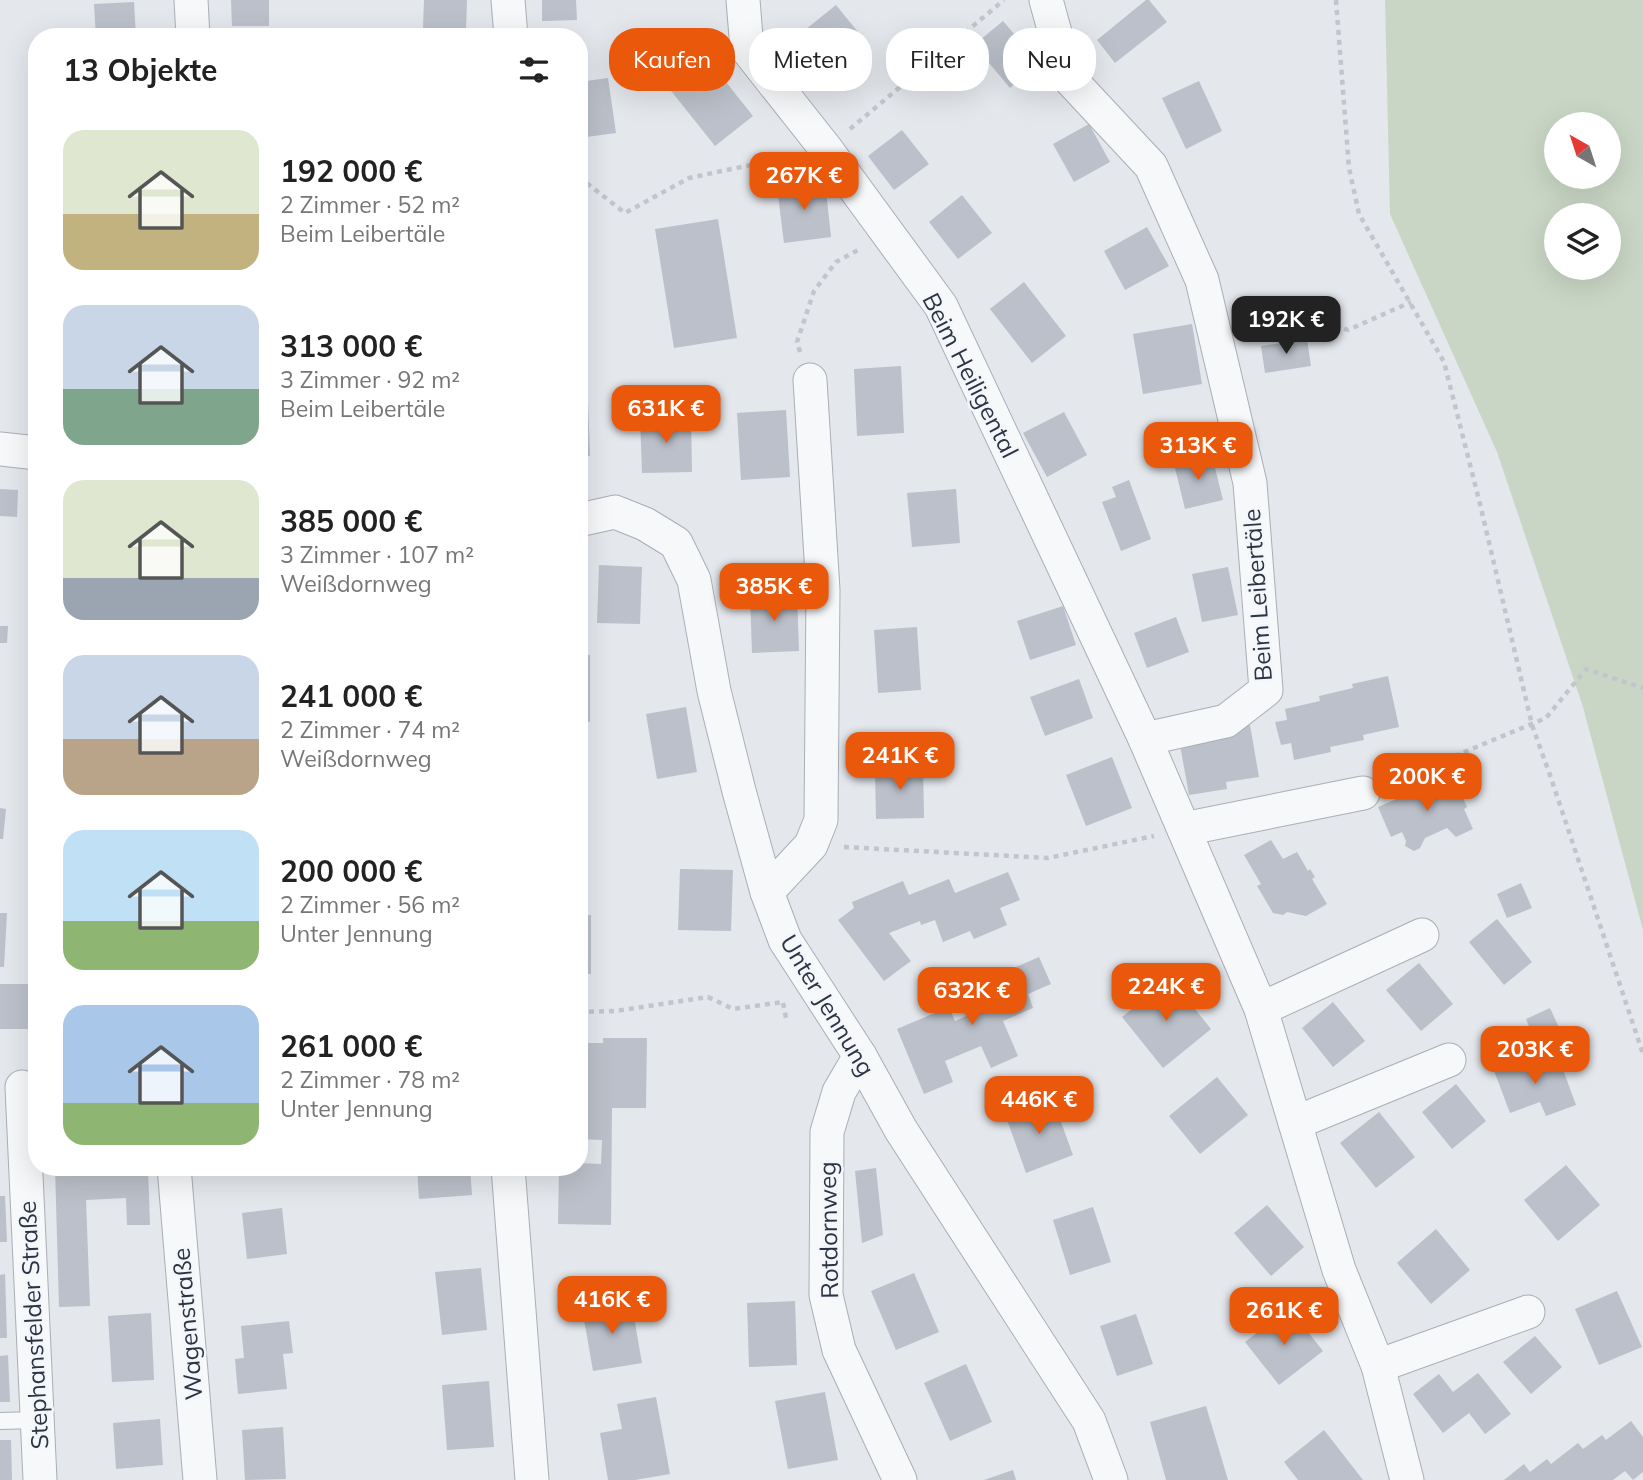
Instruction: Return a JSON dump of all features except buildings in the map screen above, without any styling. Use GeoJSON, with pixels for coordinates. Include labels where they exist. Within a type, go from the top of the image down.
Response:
{"type":"FeatureCollection","features":[{"type":"Feature","properties":{"kind":"street"},"geometry":{"type":"LineString","coordinates":[[191,0],[193,28]]}},
{"type":"Feature","properties":{"kind":"street"},"geometry":{"type":"LineString","coordinates":[[508,0],[510,28]]}},
{"type":"Feature","properties":{"kind":"street","name":"Beim Heiligental"},"geometry":{"type":"LineString","coordinates":[[743,0],[747,50],[826,149],[941,306],[1145,739]]}},
{"type":"Feature","properties":{"kind":"street","name":"Beim Leibertäle"},"geometry":{"type":"LineString","coordinates":[[1046,0],[1067,76],[1150,166],[1202,280],[1250,483],[1266,690],[1226,721],[1145,739]]}},
{"type":"Feature","properties":{"kind":"street"},"geometry":{"type":"LineString","coordinates":[[767,892],[811,845],[821,820],[822,590],[810,380]]}},
{"type":"Feature","properties":{"kind":"street"},"geometry":{"type":"LineString","coordinates":[[0,449],[28,452]]}},
{"type":"Feature","properties":{"kind":"street","name":"Unter Jennung"},"geometry":{"type":"LineString","coordinates":[[588,518],[615,512],[645,523],[676,543],[694,580],[715,691],[739,791],[767,892],[785,940],[860,1056],[901,1130],[1089,1421],[1111,1480]]}},
{"type":"Feature","properties":{"kind":"street"},"geometry":{"type":"LineString","coordinates":[[1145,739],[1261,1009],[1339,1270],[1378,1366],[1407,1480]]}},
{"type":"Feature","properties":{"kind":"street"},"geometry":{"type":"LineString","coordinates":[[1184,830],[1363,793]]}},
{"type":"Feature","properties":{"kind":"street"},"geometry":{"type":"LineString","coordinates":[[1261,1009],[1422,934]]}},
{"type":"Feature","properties":{"kind":"street","name":"Rotdornweg"},"geometry":{"type":"LineString","coordinates":[[860,1056],[839,1092],[827,1132],[826,1295],[839,1350],[900,1480]]}},
{"type":"Feature","properties":{"kind":"street"},"geometry":{"type":"LineString","coordinates":[[1295,1123],[1449,1060]]}},
{"type":"Feature","properties":{"kind":"street","name":"Stephansfelder Straße"},"geometry":{"type":"LineString","coordinates":[[20,1086],[40,1480]]}},
{"type":"Feature","properties":{"kind":"street","name":"Wagenstraße"},"geometry":{"type":"LineString","coordinates":[[175,1176],[200,1480]]}},
{"type":"Feature","properties":{"kind":"street"},"geometry":{"type":"LineString","coordinates":[[509,1176],[532,1480]]}},
{"type":"Feature","properties":{"kind":"street"},"geometry":{"type":"LineString","coordinates":[[1378,1366],[1528,1312]]}},
{"type":"Feature","properties":{"kind":"lane"},"geometry":{"type":"LineString","coordinates":[[0,1420],[37,1420]]}},
{"type":"Feature","properties":{"kind":"path"},"geometry":{"type":"LineString","coordinates":[[588,184],[625,213],[689,178],[826,149],[1004,0]]}},
{"type":"Feature","properties":{"kind":"path"},"geometry":{"type":"LineString","coordinates":[[1336,0],[1349,168],[1359,215],[1444,362],[1532,725],[1643,1054]]}},
{"type":"Feature","properties":{"kind":"path"},"geometry":{"type":"LineString","coordinates":[[810,380],[797,342],[814,291],[836,262],[889,234]]}},
{"type":"Feature","properties":{"kind":"path"},"geometry":{"type":"LineString","coordinates":[[1211,318],[1286,306],[1348,330],[1411,302]]}},
{"type":"Feature","properties":{"kind":"path"},"geometry":{"type":"LineString","coordinates":[[1363,793],[1546,718],[1586,669],[1643,688]]}},
{"type":"Feature","properties":{"kind":"path"},"geometry":{"type":"LineString","coordinates":[[811,845],[1048,858],[1184,830]]}},
{"type":"Feature","properties":{"kind":"path"},"geometry":{"type":"LineString","coordinates":[[588,1012],[616,1011],[708,997],[733,1009],[783,1002],[786,1018]]}},
{"type":"Feature","properties":{"kind":"green space"},"geometry":{"type":"Polygon","coordinates":[[[1385,0],[1643,0],[1643,930],[1583,707],[1497,452],[1390,214],[1385,0]]]}}]}
